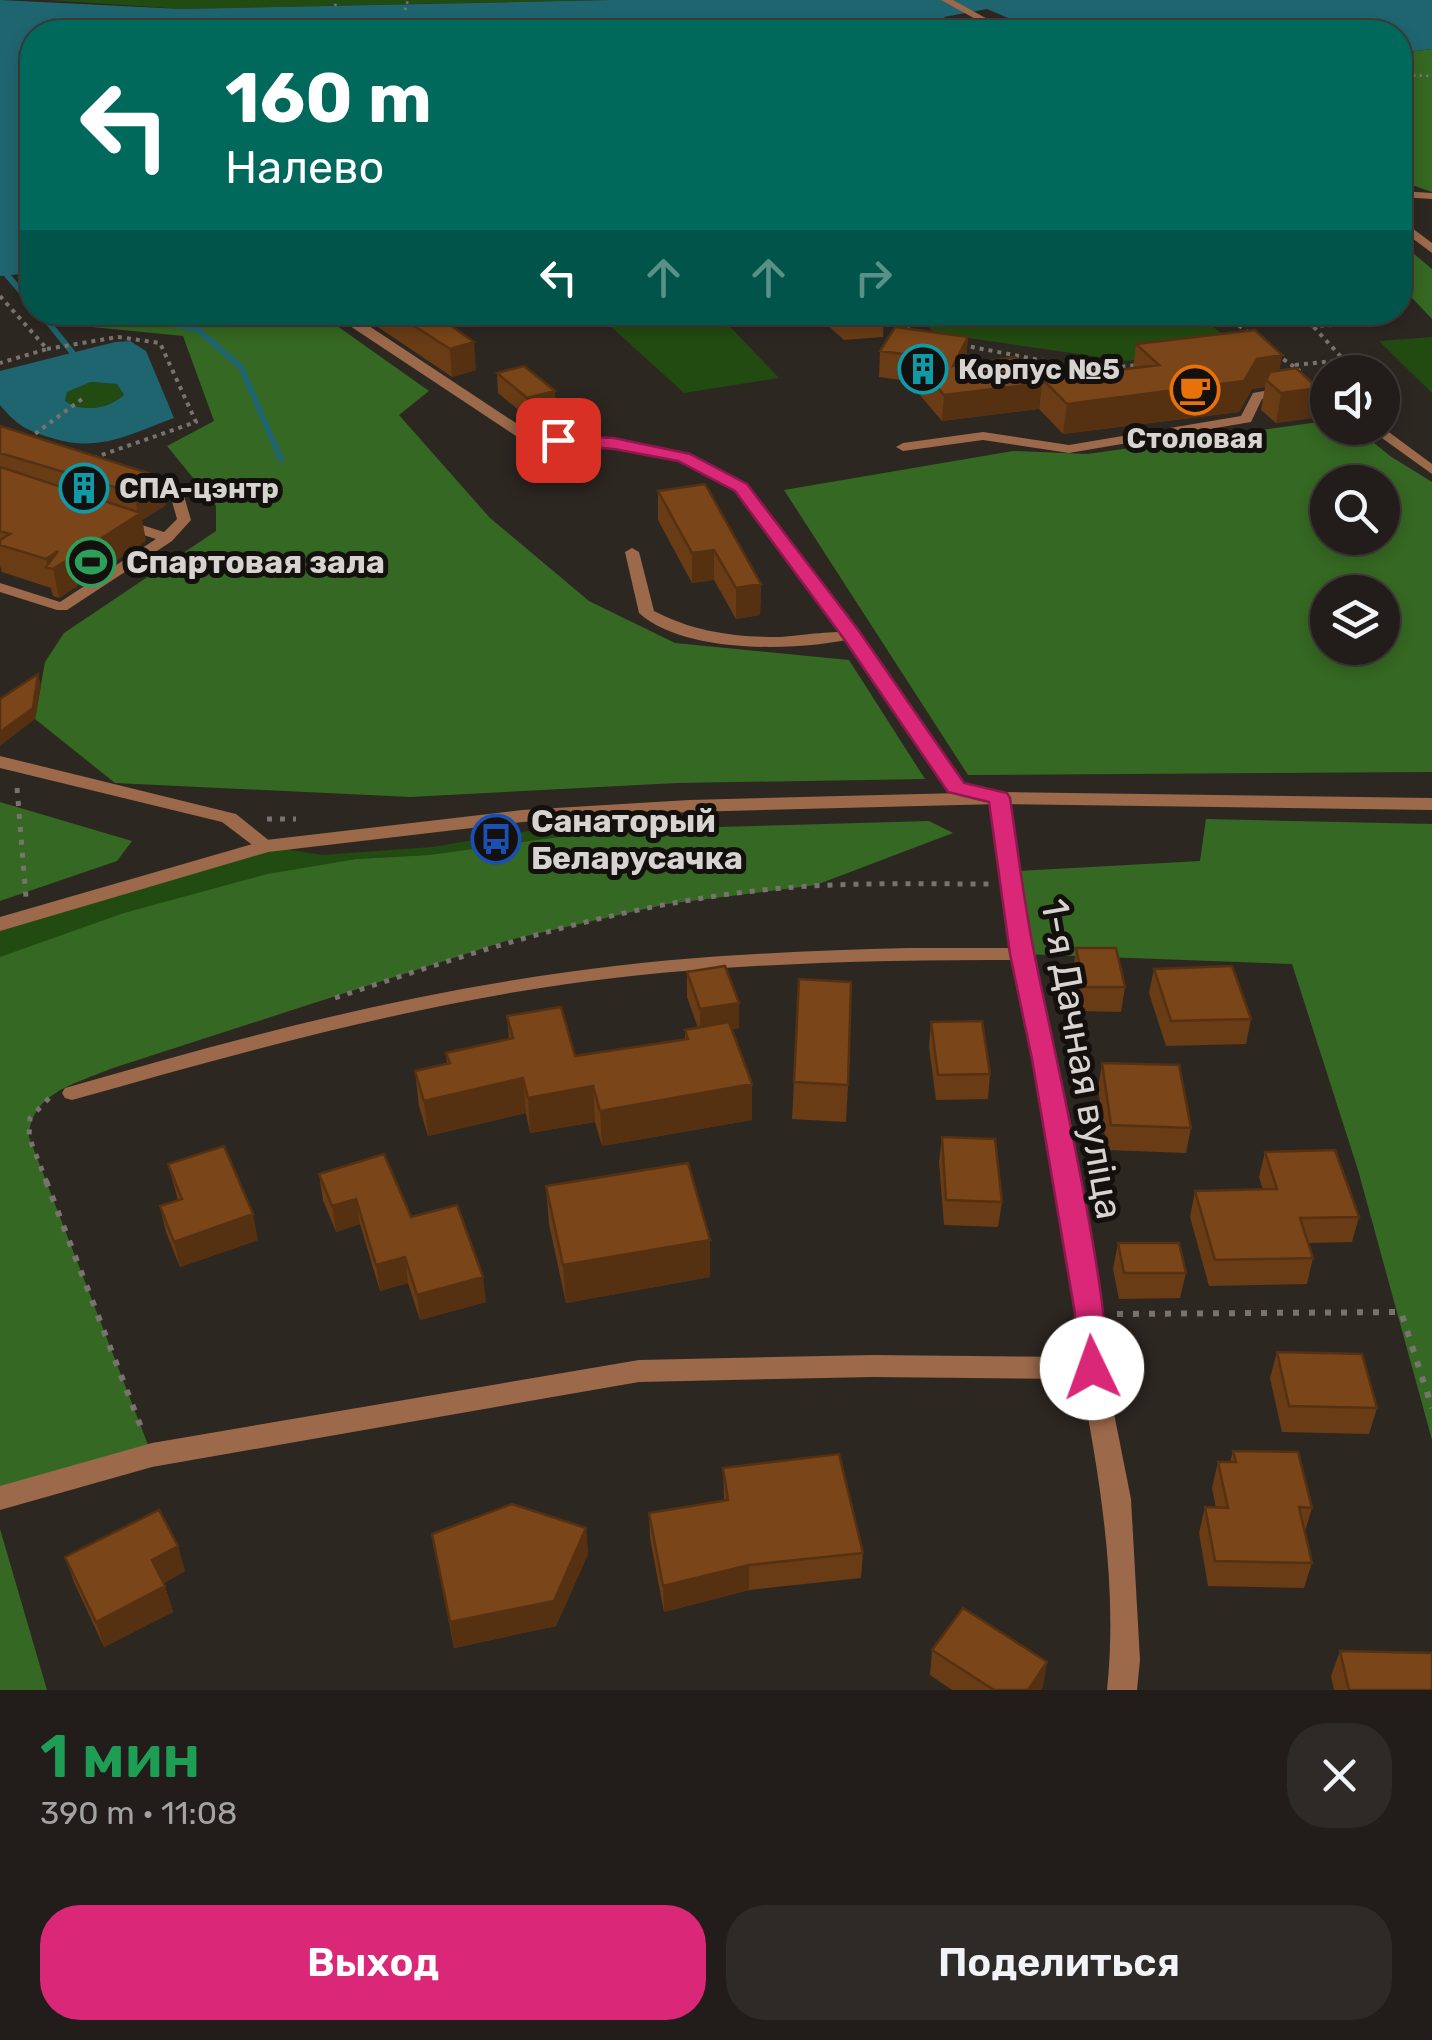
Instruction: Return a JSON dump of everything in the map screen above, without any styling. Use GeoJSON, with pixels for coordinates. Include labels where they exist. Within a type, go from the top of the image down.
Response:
{"type":"FeatureCollection","features":[{"type":"Feature","properties":{"kind":"street"},"geometry":{"type":"LineString","coordinates":[[946,0],[982,20]]}},
{"type":"Feature","properties":{"kind":"street"},"geometry":{"type":"LineString","coordinates":[[1412,232],[1432,249]]}},
{"type":"Feature","properties":{"kind":"street"},"geometry":{"type":"LineString","coordinates":[[358,325],[530,439],[614,444],[684,457],[741,488],[852,635],[956,788],[999,798]]}},
{"type":"Feature","properties":{"kind":"street"},"geometry":{"type":"LineString","coordinates":[[8,764],[229,818],[266,846]]}},
{"type":"Feature","properties":{"kind":"street"},"geometry":{"type":"LineString","coordinates":[[0,924],[266,846],[522,816],[689,806],[999,798],[1432,804]]}},
{"type":"Feature","properties":{"kind":"street","name":"1-я Дачная вуліца"},"geometry":{"type":"LineString","coordinates":[[999,798],[1022,954],[1045,1059],[1089,1314],[1092,1368],[1117,1500],[1125,1660],[1122,1690]]}},
{"type":"Feature","properties":{"kind":"street"},"geometry":{"type":"LineString","coordinates":[[0,1498],[152,1455],[638,1370],[1092,1368]]}},
{"type":"Feature","properties":{"kind":"lane"},"geometry":{"type":"LineString","coordinates":[[903,447],[983,436],[1069,449],[1246,419],[1257,396],[1310,390]]}},
{"type":"Feature","properties":{"kind":"lane"},"geometry":{"type":"LineString","coordinates":[[1398,445],[1432,470]]}},
{"type":"Feature","properties":{"kind":"lane"},"geometry":{"type":"LineString","coordinates":[[0,587],[62,607],[168,538],[184,520],[177,496],[127,480]]}},
{"type":"Feature","properties":{"kind":"lane"},"geometry":{"type":"LineString","coordinates":[[112,520],[168,538]]}},
{"type":"Feature","properties":{"kind":"lane"},"geometry":{"type":"LineString","coordinates":[[632,552],[648,613],[667,626],[719,636],[811,643],[852,635]]}},
{"type":"Feature","properties":{"kind":"lane"},"geometry":{"type":"LineString","coordinates":[[65,1092],[421,1003],[568,978],[879,953],[1022,954]]}},
{"type":"Feature","properties":{"kind":"path"},"geometry":{"type":"LineString","coordinates":[[334,6],[337,0]]}},
{"type":"Feature","properties":{"kind":"path"},"geometry":{"type":"LineString","coordinates":[[405,10],[408,0]]}},
{"type":"Feature","properties":{"kind":"path"},"geometry":{"type":"LineString","coordinates":[[0,296],[20,319]]}},
{"type":"Feature","properties":{"kind":"path"},"geometry":{"type":"LineString","coordinates":[[26,325],[47,349]]}},
{"type":"Feature","properties":{"kind":"path"},"geometry":{"type":"LineString","coordinates":[[908,325],[920,336]]}},
{"type":"Feature","properties":{"kind":"path"},"geometry":{"type":"LineString","coordinates":[[1238,325],[1257,340]]}},
{"type":"Feature","properties":{"kind":"path"},"geometry":{"type":"LineString","coordinates":[[1293,325],[1320,330],[1363,325]]}},
{"type":"Feature","properties":{"kind":"path"},"geometry":{"type":"LineString","coordinates":[[1292,366],[1344,360],[1314,325]]}},
{"type":"Feature","properties":{"kind":"path"},"geometry":{"type":"LineString","coordinates":[[0,363],[89,339],[136,334],[160,344],[196,422],[78,463]]}},
{"type":"Feature","properties":{"kind":"path"},"geometry":{"type":"LineString","coordinates":[[950,342],[1091,370],[1150,363]]}},
{"type":"Feature","properties":{"kind":"path"},"geometry":{"type":"LineString","coordinates":[[1270,349],[1310,379]]}},
{"type":"Feature","properties":{"kind":"path"},"geometry":{"type":"LineString","coordinates":[[22,444],[82,399]]}},
{"type":"Feature","properties":{"kind":"path"},"geometry":{"type":"LineString","coordinates":[[8,764],[24,884]]}},
{"type":"Feature","properties":{"kind":"path"},"geometry":{"type":"LineString","coordinates":[[328,1000],[510,940],[667,904],[816,885],[1012,884]]}},
{"type":"Feature","properties":{"kind":"path"},"geometry":{"type":"LineString","coordinates":[[65,1092],[39,1105],[30,1118],[29,1137],[152,1455]]}},
{"type":"Feature","properties":{"kind":"path"},"geometry":{"type":"LineString","coordinates":[[1089,1314],[1401,1312],[1432,1408]]}},
{"type":"Feature","properties":{"kind":"green space"},"geometry":{"type":"Polygon","coordinates":[[[48,0],[611,0],[182,9],[48,0]]]}},
{"type":"Feature","properties":{"kind":"green space"},"geometry":{"type":"Polygon","coordinates":[[[1432,49],[1432,192],[1412,185],[1412,52],[1432,49]]]}},
{"type":"Feature","properties":{"kind":"green space"},"geometry":{"type":"Polygon","coordinates":[[[1412,252],[1432,269],[1432,319],[1412,298],[1412,252]]]}},
{"type":"Feature","properties":{"kind":"green space"},"geometry":{"type":"Polygon","coordinates":[[[336,325],[429,391],[399,415],[490,518],[589,601],[675,643],[849,660],[925,779],[677,783],[410,797],[115,783],[35,719],[45,662],[64,633],[216,531],[216,506],[167,446],[214,421],[183,336],[82,326],[336,325]]]}},
{"type":"Feature","properties":{"kind":"green space"},"geometry":{"type":"Polygon","coordinates":[[[609,325],[728,325],[779,378],[684,393],[609,325]]]}},
{"type":"Feature","properties":{"kind":"green space"},"geometry":{"type":"Polygon","coordinates":[[[927,325],[1211,325],[1236,346],[1127,361],[934,333],[927,325]]]}},
{"type":"Feature","properties":{"kind":"green space"},"geometry":{"type":"Polygon","coordinates":[[[1432,337],[1432,393],[1400,362],[1400,355],[1393,355],[1379,341],[1432,337]]]}},
{"type":"Feature","properties":{"kind":"green space"},"geometry":{"type":"Polygon","coordinates":[[[91,382],[117,384],[124,395],[95,408],[65,401],[67,392],[91,382]]]}},
{"type":"Feature","properties":{"kind":"green space"},"geometry":{"type":"Polygon","coordinates":[[[1310,423],[1310,445],[1377,445],[1432,482],[1432,772],[968,775],[784,490],[1013,451],[1087,454],[1310,423]]]}},
{"type":"Feature","properties":{"kind":"green space"},"geometry":{"type":"Polygon","coordinates":[[[0,802],[132,841],[117,861],[0,901],[0,802]]]}},
{"type":"Feature","properties":{"kind":"green space"},"geometry":{"type":"Polygon","coordinates":[[[607,818],[608,830],[429,855],[356,859],[267,874],[136,911],[0,958],[0,924],[266,846],[322,855],[432,847],[607,818]]]}},
{"type":"Feature","properties":{"kind":"green space"},"geometry":{"type":"Polygon","coordinates":[[[1206,819],[1432,824],[1432,1440],[1358,1170],[1292,964],[1022,954],[1018,871],[1200,861],[1206,819]]]}},
{"type":"Feature","properties":{"kind":"green space"},"geometry":{"type":"Polygon","coordinates":[[[929,821],[953,833],[816,885],[667,904],[509,940],[110,1069],[46,1100],[32,1122],[29,1137],[152,1455],[0,1498],[0,957],[124,913],[267,874],[356,859],[429,855],[608,830],[929,821]]]}},
{"type":"Feature","properties":{"kind":"green space"},"geometry":{"type":"Polygon","coordinates":[[[0,1529],[47,1690],[0,1690],[0,1529]]]}},
{"type":"Feature","properties":{"kind":"water"},"geometry":{"type":"Polygon","coordinates":[[[0,0],[182,9],[612,0],[1432,0],[1432,49],[1412,52],[1412,20],[1013,20],[987,9],[944,17],[949,20],[20,20],[20,274],[0,276],[0,0]]]}},
{"type":"Feature","properties":{"kind":"water"},"geometry":{"type":"Polygon","coordinates":[[[130,341],[146,351],[174,418],[114,440],[69,442],[29,430],[0,405],[0,371],[130,341]],[[91,382],[67,392],[65,401],[87,408],[103,406],[124,395],[117,384],[91,382]]]}},
{"type":"Feature","properties":{"kind":"building"},"geometry":{"type":"Polygon","coordinates":[[[413,325],[450,325],[474,342],[450,349],[413,325]]]}},
{"type":"Feature","properties":{"kind":"building"},"geometry":{"type":"Polygon","coordinates":[[[895,327],[968,337],[953,366],[1015,357],[1042,383],[944,395],[910,355],[880,351],[895,327]]]}},
{"type":"Feature","properties":{"kind":"building"},"geometry":{"type":"Polygon","coordinates":[[[1255,330],[1282,355],[1257,359],[1244,381],[1067,404],[1042,379],[1159,365],[1136,344],[1255,330]]]}},
{"type":"Feature","properties":{"kind":"building"},"geometry":{"type":"Polygon","coordinates":[[[524,366],[555,391],[527,398],[497,373],[524,366]]]}},
{"type":"Feature","properties":{"kind":"building"},"geometry":{"type":"Polygon","coordinates":[[[1296,368],[1310,381],[1310,389],[1281,393],[1266,380],[1270,372],[1296,368]]]}},
{"type":"Feature","properties":{"kind":"building"},"geometry":{"type":"Polygon","coordinates":[[[0,426],[161,477],[134,493],[0,453],[0,426]]]}},
{"type":"Feature","properties":{"kind":"building"},"geometry":{"type":"Polygon","coordinates":[[[0,467],[141,513],[53,569],[46,567],[58,551],[46,559],[0,545],[0,540],[10,534],[0,531],[0,467]]]}},
{"type":"Feature","properties":{"kind":"building"},"geometry":{"type":"Polygon","coordinates":[[[705,484],[761,584],[736,588],[714,550],[692,553],[658,491],[705,484]]]}},
{"type":"Feature","properties":{"kind":"building"},"geometry":{"type":"Polygon","coordinates":[[[38,674],[33,708],[0,732],[0,699],[38,674]]]}},
{"type":"Feature","properties":{"kind":"building"},"geometry":{"type":"Polygon","coordinates":[[[1076,948],[1116,948],[1125,987],[1084,987],[1076,948]]]}},
{"type":"Feature","properties":{"kind":"building"},"geometry":{"type":"Polygon","coordinates":[[[725,966],[739,1003],[700,1009],[687,972],[725,966]]]}},
{"type":"Feature","properties":{"kind":"building"},"geometry":{"type":"Polygon","coordinates":[[[1232,966],[1251,1019],[1171,1021],[1154,969],[1232,966]]]}},
{"type":"Feature","properties":{"kind":"building"},"geometry":{"type":"Polygon","coordinates":[[[799,979],[851,982],[848,1085],[794,1082],[799,979]]]}},
{"type":"Feature","properties":{"kind":"building"},"geometry":{"type":"Polygon","coordinates":[[[561,1007],[575,1056],[688,1039],[685,1030],[729,1022],[752,1084],[600,1111],[593,1086],[528,1098],[523,1078],[424,1101],[415,1071],[450,1063],[446,1053],[513,1038],[507,1016],[561,1007]]]}},
{"type":"Feature","properties":{"kind":"building"},"geometry":{"type":"Polygon","coordinates":[[[982,1021],[990,1074],[938,1075],[931,1022],[982,1021]]]}},
{"type":"Feature","properties":{"kind":"building"},"geometry":{"type":"Polygon","coordinates":[[[1102,1063],[1179,1065],[1191,1128],[1111,1125],[1102,1063]]]}},
{"type":"Feature","properties":{"kind":"building"},"geometry":{"type":"Polygon","coordinates":[[[942,1137],[995,1139],[1002,1202],[946,1200],[942,1137]]]}},
{"type":"Feature","properties":{"kind":"building"},"geometry":{"type":"Polygon","coordinates":[[[224,1146],[253,1214],[174,1242],[160,1206],[182,1199],[168,1164],[224,1146]]]}},
{"type":"Feature","properties":{"kind":"building"},"geometry":{"type":"Polygon","coordinates":[[[1335,1150],[1359,1217],[1300,1218],[1313,1258],[1215,1260],[1195,1191],[1277,1189],[1265,1152],[1335,1150]]]}},
{"type":"Feature","properties":{"kind":"building"},"geometry":{"type":"Polygon","coordinates":[[[384,1154],[411,1217],[457,1205],[483,1277],[417,1295],[405,1257],[376,1265],[356,1199],[332,1206],[319,1174],[384,1154]]]}},
{"type":"Feature","properties":{"kind":"building"},"geometry":{"type":"Polygon","coordinates":[[[688,1163],[710,1240],[563,1265],[546,1186],[688,1163]]]}},
{"type":"Feature","properties":{"kind":"building"},"geometry":{"type":"Polygon","coordinates":[[[1118,1243],[1179,1243],[1186,1273],[1124,1273],[1118,1243]]]}},
{"type":"Feature","properties":{"kind":"building"},"geometry":{"type":"Polygon","coordinates":[[[1277,1352],[1362,1354],[1377,1408],[1289,1406],[1277,1352]]]}},
{"type":"Feature","properties":{"kind":"building"},"geometry":{"type":"Polygon","coordinates":[[[1233,1451],[1298,1452],[1312,1508],[1299,1507],[1312,1563],[1215,1561],[1205,1507],[1228,1508],[1218,1462],[1236,1462],[1233,1451]]]}},
{"type":"Feature","properties":{"kind":"building"},"geometry":{"type":"Polygon","coordinates":[[[839,1454],[863,1553],[749,1565],[663,1586],[649,1513],[728,1500],[723,1468],[839,1454]]]}},
{"type":"Feature","properties":{"kind":"building"},"geometry":{"type":"Polygon","coordinates":[[[512,1504],[586,1528],[554,1601],[450,1622],[432,1534],[512,1504]]]}},
{"type":"Feature","properties":{"kind":"building"},"geometry":{"type":"Polygon","coordinates":[[[159,1510],[178,1546],[152,1560],[165,1586],[96,1622],[65,1557],[159,1510]]]}},
{"type":"Feature","properties":{"kind":"building"},"geometry":{"type":"Polygon","coordinates":[[[963,1608],[1047,1662],[1028,1690],[994,1690],[932,1650],[963,1608]]]}},
{"type":"Feature","properties":{"kind":"building"},"geometry":{"type":"Polygon","coordinates":[[[1340,1651],[1432,1653],[1432,1690],[1349,1690],[1340,1651]]]}},
{"type":"Feature","properties":{"kind":"waterway"},"geometry":{"type":"LineString","coordinates":[[7,275],[20,290]]}},
{"type":"Feature","properties":{"kind":"waterway"},"geometry":{"type":"LineString","coordinates":[[50,325],[72,352]]}},
{"type":"Feature","properties":{"kind":"waterway"},"geometry":{"type":"LineString","coordinates":[[177,325],[197,329],[241,367],[281,459]]}},
{"type":"Feature","properties":{"kind":"place","name":"Корпус №5"},"geometry":{"type":"Point","coordinates":[923,369]}},
{"type":"Feature","properties":{"kind":"place","name":"Столовая"},"geometry":{"type":"Point","coordinates":[1195,390]}},
{"type":"Feature","properties":{"kind":"place","name":"СПА-цэнтр"},"geometry":{"type":"Point","coordinates":[84,488]}},
{"type":"Feature","properties":{"kind":"place","name":"Спартовая зала"},"geometry":{"type":"Point","coordinates":[91,562]}},
{"type":"Feature","properties":{"kind":"place","name":"Санаторый Беларусачка"},"geometry":{"type":"Point","coordinates":[496,839]}},
{"type":"Feature","properties":{"kind":"route"},"geometry":{"type":"LineString","coordinates":[[558,440],[614,444],[684,457],[741,488],[852,635],[956,788],[999,798],[1022,954],[1045,1059],[1089,1314],[1092,1368]]}}]}
